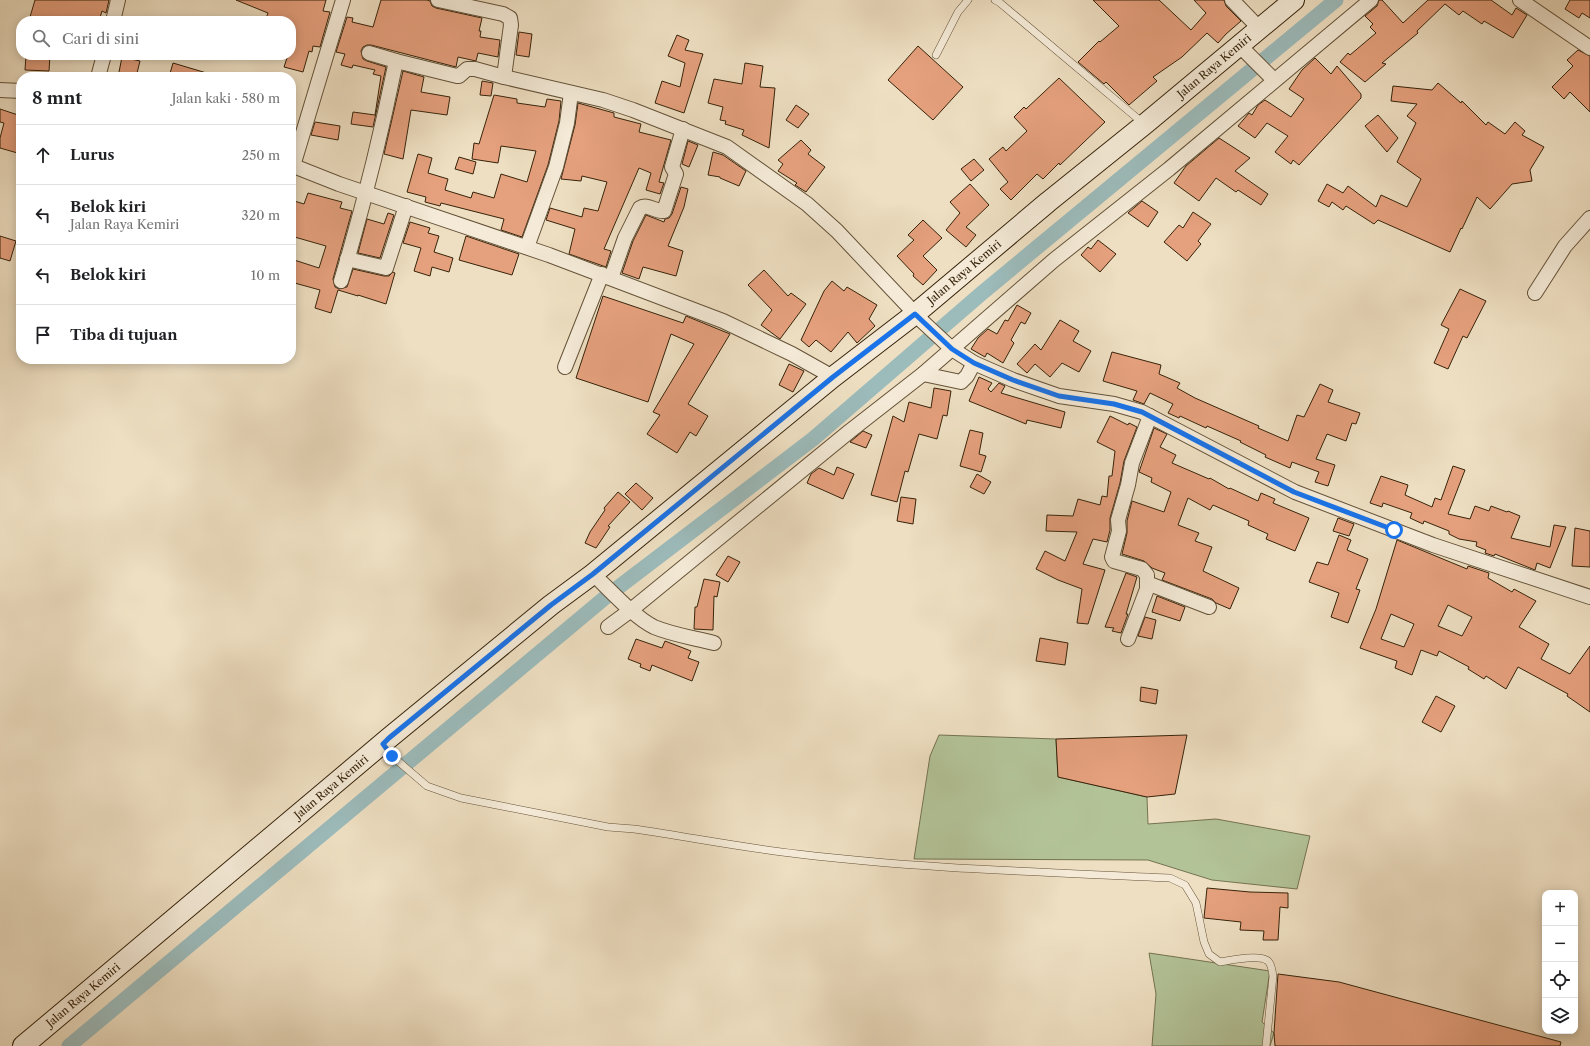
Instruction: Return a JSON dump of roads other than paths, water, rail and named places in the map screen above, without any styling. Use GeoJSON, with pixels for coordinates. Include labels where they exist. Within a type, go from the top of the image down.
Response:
{"type":"FeatureCollection","features":[{"type":"Feature","properties":{"kind":"main road","name":"Jalan Raya Kemiri"},"geometry":{"type":"LineString","coordinates":[[23,1046],[388,750],[551,605],[595,576],[833,377],[919,318],[1048,202],[1145,124],[1243,49],[1259,28],[1294,0]]}},
{"type":"Feature","properties":{"kind":"street"},"geometry":{"type":"LineString","coordinates":[[114,16],[118,0]]}},
{"type":"Feature","properties":{"kind":"street"},"geometry":{"type":"LineString","coordinates":[[296,152],[343,0]]}},
{"type":"Feature","properties":{"kind":"street"},"geometry":{"type":"LineString","coordinates":[[438,0],[503,14],[510,18],[511,25],[504,77]]}},
{"type":"Feature","properties":{"kind":"street"},"geometry":{"type":"LineString","coordinates":[[1232,0],[1259,28]]}},
{"type":"Feature","properties":{"kind":"street"},"geometry":{"type":"LineString","coordinates":[[608,627],[629,608],[923,374],[950,347],[1054,260],[1169,169],[1273,79],[1371,0]]}},
{"type":"Feature","properties":{"kind":"street"},"geometry":{"type":"LineString","coordinates":[[1520,0],[1590,48]]}},
{"type":"Feature","properties":{"kind":"street"},"geometry":{"type":"LineString","coordinates":[[1243,49],[1273,79]]}},
{"type":"Feature","properties":{"kind":"street"},"geometry":{"type":"LineString","coordinates":[[370,53],[457,76],[470,68],[603,100],[683,129],[727,147],[807,204],[837,231],[919,318],[950,347],[974,363],[1013,380],[1059,396],[1114,404],[1130,408],[1150,416],[1294,492],[1433,545],[1590,597]]}},
{"type":"Feature","properties":{"kind":"street"},"geometry":{"type":"LineString","coordinates":[[99,72],[103,60]]}},
{"type":"Feature","properties":{"kind":"street"},"geometry":{"type":"LineString","coordinates":[[341,281],[367,193],[396,61]]}},
{"type":"Feature","properties":{"kind":"street"},"geometry":{"type":"LineString","coordinates":[[0,90],[16,91]]}},
{"type":"Feature","properties":{"kind":"street"},"geometry":{"type":"LineString","coordinates":[[527,247],[556,167],[567,123],[571,93]]}},
{"type":"Feature","properties":{"kind":"street"},"geometry":{"type":"LineString","coordinates":[[565,367],[606,276],[640,208],[646,206],[661,212],[664,211],[676,174],[672,167],[683,129]]}},
{"type":"Feature","properties":{"kind":"street"},"geometry":{"type":"LineString","coordinates":[[296,167],[339,184],[527,247],[723,321],[792,354],[833,377]]}},
{"type":"Feature","properties":{"kind":"street"},"geometry":{"type":"LineString","coordinates":[[347,260],[386,268],[406,206]]}},
{"type":"Feature","properties":{"kind":"street"},"geometry":{"type":"LineString","coordinates":[[1535,293],[1565,246],[1590,218]]}},
{"type":"Feature","properties":{"kind":"street"},"geometry":{"type":"LineString","coordinates":[[923,374],[961,382],[968,376],[974,363]]}},
{"type":"Feature","properties":{"kind":"street"},"geometry":{"type":"LineString","coordinates":[[1128,639],[1147,589],[1147,575],[1142,569],[1114,561],[1112,557],[1119,531],[1118,520],[1128,485],[1132,463],[1150,416]]}},
{"type":"Feature","properties":{"kind":"street"},"geometry":{"type":"LineString","coordinates":[[595,576],[629,608],[655,627],[714,643]]}},
{"type":"Feature","properties":{"kind":"street"},"geometry":{"type":"LineString","coordinates":[[1147,583],[1209,607]]}},
{"type":"Feature","properties":{"kind":"lane"},"geometry":{"type":"LineString","coordinates":[[936,55],[958,12],[968,0]]}},
{"type":"Feature","properties":{"kind":"lane"},"geometry":{"type":"LineString","coordinates":[[995,0],[1145,124]]}},
{"type":"Feature","properties":{"kind":"lane"},"geometry":{"type":"LineString","coordinates":[[388,750],[426,786],[461,798],[608,827],[634,829],[798,854],[940,867],[1170,878],[1185,885],[1196,903],[1204,942],[1209,954],[1220,962],[1257,958],[1267,961],[1272,967],[1273,976],[1266,1046]]}},
{"type":"Feature","properties":{"kind":"waterway"},"geometry":{"type":"LineString","coordinates":[[69,1046],[607,596],[813,439],[982,293],[1336,0]]}}]}
